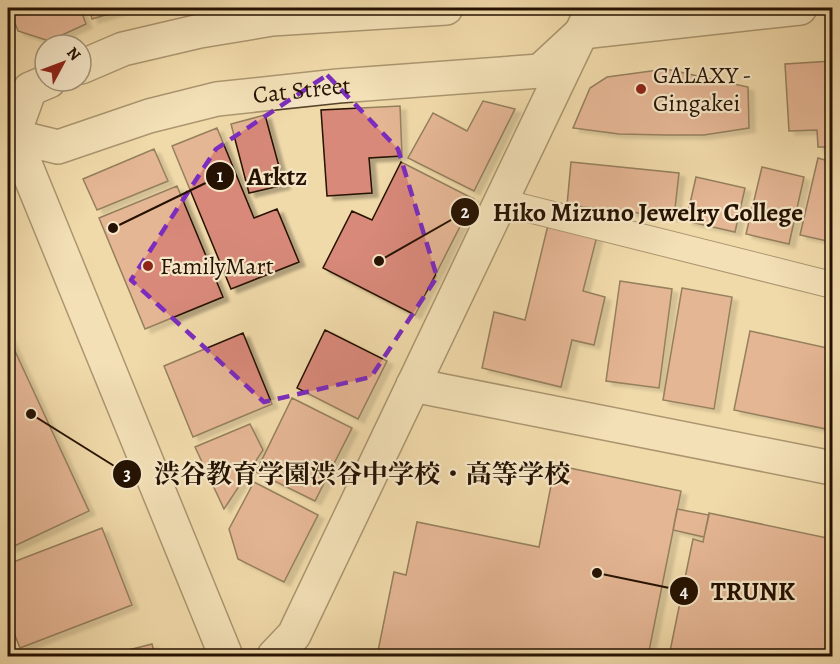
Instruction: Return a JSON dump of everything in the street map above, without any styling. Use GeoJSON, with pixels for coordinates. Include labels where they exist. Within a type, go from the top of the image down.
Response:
{"type":"FeatureCollection","features":[{"type":"Feature","properties":{"kind":"street"},"geometry":{"type":"LineString","coordinates":[[93,62],[123,49],[200,31],[272,19],[446,8]]}},
{"type":"Feature","properties":{"kind":"street"},"geometry":{"type":"LineString","coordinates":[[274,657],[294,635],[501,202],[581,16],[800,8]]}},
{"type":"Feature","properties":{"kind":"street","name":"Cat Street"},"geometry":{"type":"LineString","coordinates":[[9,132],[58,147],[149,116],[217,99],[338,86],[540,70],[581,16]]}},
{"type":"Feature","properties":{"kind":"street"},"geometry":{"type":"LineString","coordinates":[[33,88],[30,89],[9,132],[226,657]]}},
{"type":"Feature","properties":{"kind":"street"},"geometry":{"type":"LineString","coordinates":[[413,385],[832,468]]}},
{"type":"Feature","properties":{"kind":"lane"},"geometry":{"type":"LineString","coordinates":[[501,202],[832,285]]}},
{"type":"Feature","properties":{"kind":"highlighted area"},"geometry":{"type":"Polygon","coordinates":[[[327,75],[398,149],[437,277],[371,377],[264,402],[131,280],[216,149],[327,75]]]}},
{"type":"Feature","properties":{"kind":"building"},"geometry":{"type":"Polygon","coordinates":[[[9,8],[80,8],[86,24],[66,33],[33,33],[33,36],[18,31],[9,8]]]}},
{"type":"Feature","properties":{"kind":"building"},"geometry":{"type":"Polygon","coordinates":[[[89,8],[129,8],[92,19],[89,8]]]}},
{"type":"Feature","properties":{"kind":"building"},"geometry":{"type":"Polygon","coordinates":[[[832,61],[832,147],[818,147],[817,130],[789,131],[785,64],[832,61]]]}},
{"type":"Feature","properties":{"kind":"building"},"geometry":{"type":"Polygon","coordinates":[[[666,69],[748,87],[749,128],[704,135],[666,135],[619,134],[573,128],[590,88],[607,77],[666,69]]]}},
{"type":"Feature","properties":{"kind":"building"},"geometry":{"type":"Polygon","coordinates":[[[483,101],[515,109],[474,191],[408,158],[433,113],[467,131],[483,101]]]}},
{"type":"Feature","properties":{"kind":"building"},"geometry":{"type":"Polygon","coordinates":[[[400,106],[402,156],[369,158],[372,193],[327,196],[321,110],[400,106]]]}},
{"type":"Feature","properties":{"kind":"building"},"geometry":{"type":"Polygon","coordinates":[[[265,115],[284,185],[249,193],[231,124],[265,115]]]}},
{"type":"Feature","properties":{"kind":"building"},"geometry":{"type":"Polygon","coordinates":[[[217,128],[254,218],[277,209],[299,262],[231,289],[172,146],[217,128]]]}},
{"type":"Feature","properties":{"kind":"building"},"geometry":{"type":"Polygon","coordinates":[[[154,149],[168,181],[97,210],[83,179],[154,149]]]}},
{"type":"Feature","properties":{"kind":"building"},"geometry":{"type":"Polygon","coordinates":[[[818,158],[832,162],[832,242],[800,235],[818,158]]]}},
{"type":"Feature","properties":{"kind":"building"},"geometry":{"type":"Polygon","coordinates":[[[401,162],[474,199],[415,315],[323,268],[352,211],[372,220],[401,162]]]}},
{"type":"Feature","properties":{"kind":"building"},"geometry":{"type":"Polygon","coordinates":[[[571,162],[679,173],[674,217],[567,205],[571,162]]]}},
{"type":"Feature","properties":{"kind":"building"},"geometry":{"type":"Polygon","coordinates":[[[762,167],[804,177],[789,244],[746,234],[762,167]]]}},
{"type":"Feature","properties":{"kind":"building"},"geometry":{"type":"Polygon","coordinates":[[[696,177],[745,188],[735,232],[686,221],[696,177]]]}},
{"type":"Feature","properties":{"kind":"building"},"geometry":{"type":"Polygon","coordinates":[[[177,186],[223,297],[145,329],[99,218],[177,186]]]}},
{"type":"Feature","properties":{"kind":"building"},"geometry":{"type":"Polygon","coordinates":[[[548,225],[597,236],[583,291],[605,297],[594,345],[572,340],[561,387],[482,368],[494,312],[525,320],[548,225]]]}},
{"type":"Feature","properties":{"kind":"building"},"geometry":{"type":"Polygon","coordinates":[[[620,281],[672,289],[659,388],[606,381],[620,281]]]}},
{"type":"Feature","properties":{"kind":"building"},"geometry":{"type":"Polygon","coordinates":[[[682,288],[732,297],[714,409],[663,400],[682,288]]]}},
{"type":"Feature","properties":{"kind":"building"},"geometry":{"type":"Polygon","coordinates":[[[325,330],[387,361],[358,419],[297,388],[325,330]]]}},
{"type":"Feature","properties":{"kind":"building"},"geometry":{"type":"Polygon","coordinates":[[[750,331],[832,349],[832,398],[826,429],[734,410],[750,331]]]}},
{"type":"Feature","properties":{"kind":"building"},"geometry":{"type":"Polygon","coordinates":[[[243,333],[272,404],[193,437],[164,366],[243,333]]]}},
{"type":"Feature","properties":{"kind":"building"},"geometry":{"type":"Polygon","coordinates":[[[8,336],[89,511],[8,549],[8,336]]]}},
{"type":"Feature","properties":{"kind":"building"},"geometry":{"type":"Polygon","coordinates":[[[292,398],[352,428],[315,501],[256,472],[292,398]]]}},
{"type":"Feature","properties":{"kind":"building"},"geometry":{"type":"Polygon","coordinates":[[[250,424],[263,450],[224,509],[195,447],[250,424]]]}},
{"type":"Feature","properties":{"kind":"building"},"geometry":{"type":"Polygon","coordinates":[[[555,465],[681,491],[648,656],[377,656],[394,572],[406,575],[417,522],[539,547],[555,465]]]}},
{"type":"Feature","properties":{"kind":"building"},"geometry":{"type":"Polygon","coordinates":[[[254,482],[318,515],[284,582],[238,559],[229,529],[254,482]]]}},
{"type":"Feature","properties":{"kind":"building"},"geometry":{"type":"Polygon","coordinates":[[[677,509],[709,515],[704,537],[673,530],[677,509]]]}},
{"type":"Feature","properties":{"kind":"building"},"geometry":{"type":"Polygon","coordinates":[[[709,513],[832,539],[832,656],[669,656],[693,539],[703,542],[709,513]]]}},
{"type":"Feature","properties":{"kind":"building"},"geometry":{"type":"Polygon","coordinates":[[[102,528],[132,605],[20,648],[8,618],[8,564],[102,528]]]}},
{"type":"Feature","properties":{"kind":"building"},"geometry":{"type":"Polygon","coordinates":[[[152,644],[155,656],[105,656],[152,644]]]}},
{"type":"Feature","properties":{"kind":"place","name":"GALAXY - Gingakei"},"geometry":{"type":"Point","coordinates":[641,89]}},
{"type":"Feature","properties":{"kind":"place","name":"Arktz"},"geometry":{"type":"Point","coordinates":[113,228]}},
{"type":"Feature","properties":{"kind":"place","name":"Hiko Mizuno Jewelry College"},"geometry":{"type":"Point","coordinates":[379,261]}},
{"type":"Feature","properties":{"kind":"place","name":"FamilyMart"},"geometry":{"type":"Point","coordinates":[148,266]}},
{"type":"Feature","properties":{"kind":"place","name":"渋谷教育学園渋谷中学校・高等学校"},"geometry":{"type":"Point","coordinates":[31,414]}},
{"type":"Feature","properties":{"kind":"place","name":"TRUNK"},"geometry":{"type":"Point","coordinates":[597,573]}}]}
